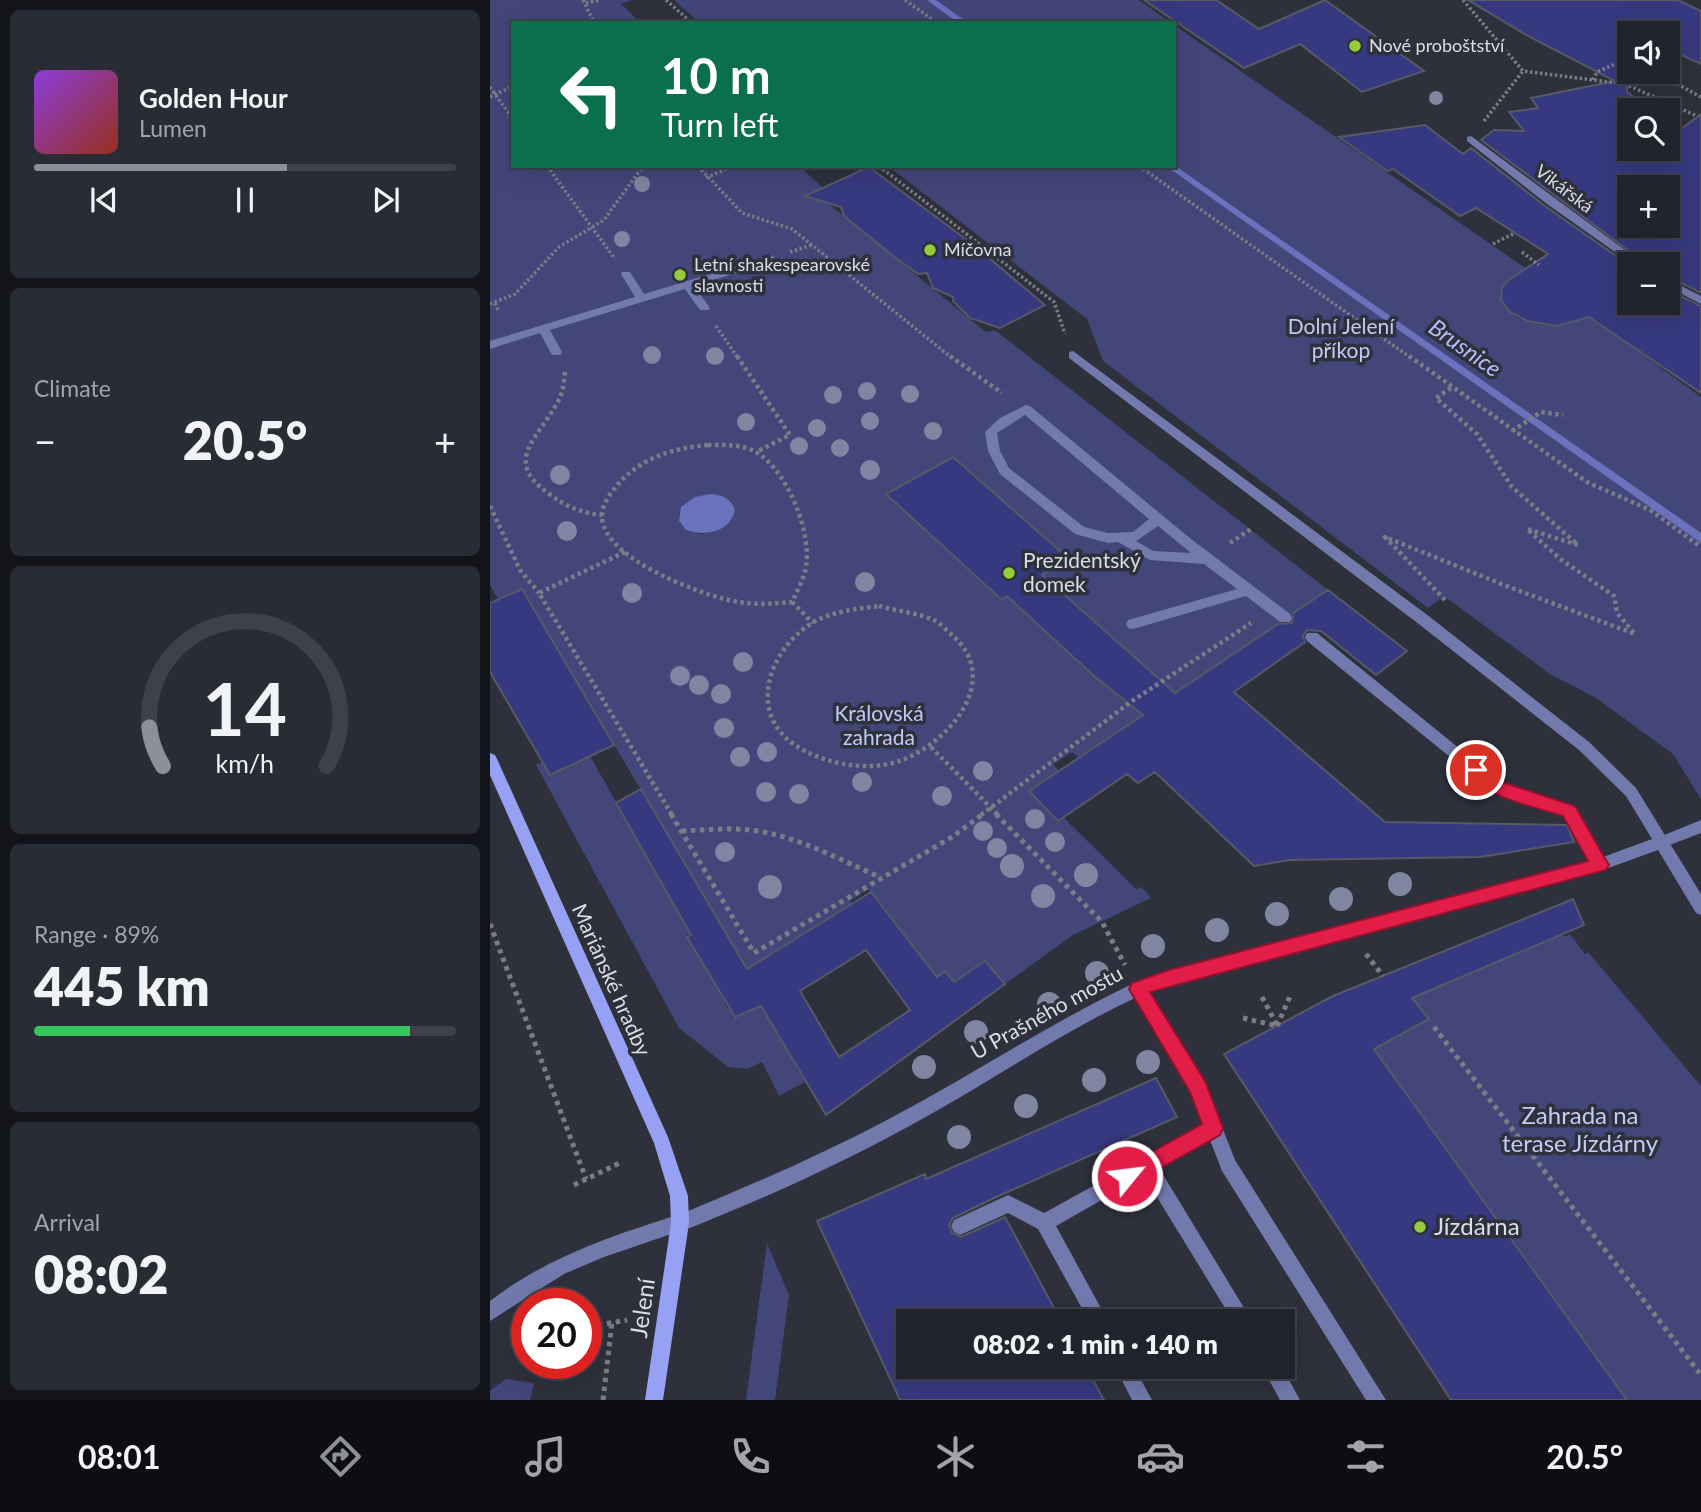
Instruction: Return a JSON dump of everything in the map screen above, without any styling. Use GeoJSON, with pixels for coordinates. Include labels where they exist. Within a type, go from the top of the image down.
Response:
{"type":"FeatureCollection","features":[{"type":"Feature","properties":{"kind":"main road","name":"Mariánské hradby"},"geometry":{"type":"LineString","coordinates":[[490,759],[667,1156],[679,1196],[680,1223]]}},
{"type":"Feature","properties":{"kind":"main road","name":"Jelení"},"geometry":{"type":"LineString","coordinates":[[654,1400],[680,1223]]}},
{"type":"Feature","properties":{"kind":"street","name":"Vikářská"},"geometry":{"type":"LineString","coordinates":[[1471,139],[1551,202],[1622,252]]}},
{"type":"Feature","properties":{"kind":"street"},"geometry":{"type":"LineString","coordinates":[[490,345],[770,259]]}},
{"type":"Feature","properties":{"kind":"street"},"geometry":{"type":"LineString","coordinates":[[626,274],[641,298]]}},
{"type":"Feature","properties":{"kind":"street"},"geometry":{"type":"LineString","coordinates":[[687,284],[704,308]]}},
{"type":"Feature","properties":{"kind":"street"},"geometry":{"type":"LineString","coordinates":[[1680,289],[1701,301]]}},
{"type":"Feature","properties":{"kind":"street"},"geometry":{"type":"LineString","coordinates":[[543,329],[556,352]]}},
{"type":"Feature","properties":{"kind":"street"},"geometry":{"type":"LineString","coordinates":[[1073,355],[1425,621],[1584,746],[1631,792],[1701,908]]}},
{"type":"Feature","properties":{"kind":"street"},"geometry":{"type":"LineString","coordinates":[[1159,518],[1136,536],[1108,538],[1080,531],[1004,471],[994,451],[991,432],[1004,421],[1026,410],[1159,518],[1247,592],[1285,618]]}},
{"type":"Feature","properties":{"kind":"street"},"geometry":{"type":"LineString","coordinates":[[1121,537],[1150,555],[1206,559]]}},
{"type":"Feature","properties":{"kind":"street"},"geometry":{"type":"LineString","coordinates":[[1133,624],[1247,592]]}},
{"type":"Feature","properties":{"kind":"street"},"geometry":{"type":"LineString","coordinates":[[1312,637],[1497,787],[1569,811],[1600,865]]}},
{"type":"Feature","properties":{"kind":"street","name":"U Prašného mostu"},"geometry":{"type":"LineString","coordinates":[[490,1311],[535,1278],[565,1262],[746,1198],[893,1125],[1079,1019],[1138,989],[1169,978],[1600,865],[1701,826]]}},
{"type":"Feature","properties":{"kind":"street"},"geometry":{"type":"LineString","coordinates":[[1138,989],[1198,1087],[1228,1165],[1377,1400]]}},
{"type":"Feature","properties":{"kind":"street"},"geometry":{"type":"LineString","coordinates":[[1044,1223],[1214,1128]]}},
{"type":"Feature","properties":{"kind":"street"},"geometry":{"type":"LineString","coordinates":[[1147,1165],[1236,1309]]}},
{"type":"Feature","properties":{"kind":"street"},"geometry":{"type":"LineString","coordinates":[[960,1226],[1008,1204],[1044,1223],[1092,1309]]}},
{"type":"Feature","properties":{"kind":"street"},"geometry":{"type":"LineString","coordinates":[[1131,1379],[1143,1400]]}},
{"type":"Feature","properties":{"kind":"street"},"geometry":{"type":"LineString","coordinates":[[1278,1379],[1291,1400]]}},
{"type":"Feature","properties":{"kind":"path"},"geometry":{"type":"LineString","coordinates":[[593,21],[584,2],[599,0]]}},
{"type":"Feature","properties":{"kind":"path"},"geometry":{"type":"LineString","coordinates":[[666,0],[690,21]]}},
{"type":"Feature","properties":{"kind":"path"},"geometry":{"type":"LineString","coordinates":[[905,0],[934,21]]}},
{"type":"Feature","properties":{"kind":"path"},"geometry":{"type":"LineString","coordinates":[[1463,0],[1523,71],[1625,84],[1697,117]]}},
{"type":"Feature","properties":{"kind":"path"},"geometry":{"type":"LineString","coordinates":[[1593,80],[1597,72],[1617,63]]}},
{"type":"Feature","properties":{"kind":"path"},"geometry":{"type":"LineString","coordinates":[[1471,139],[1523,71]]}},
{"type":"Feature","properties":{"kind":"path"},"geometry":{"type":"LineString","coordinates":[[1677,84],[1701,97]]}},
{"type":"Feature","properties":{"kind":"path"},"geometry":{"type":"LineString","coordinates":[[490,87],[511,116]]}},
{"type":"Feature","properties":{"kind":"path"},"geometry":{"type":"LineString","coordinates":[[490,97],[511,87]]}},
{"type":"Feature","properties":{"kind":"path"},"geometry":{"type":"LineString","coordinates":[[548,168],[626,274]]}},
{"type":"Feature","properties":{"kind":"path"},"geometry":{"type":"LineString","coordinates":[[499,312],[493,303],[523,289],[559,247],[611,214],[641,168]]}},
{"type":"Feature","properties":{"kind":"path"},"geometry":{"type":"LineString","coordinates":[[699,168],[742,213],[776,221],[792,229],[973,375],[1026,410]]}},
{"type":"Feature","properties":{"kind":"path"},"geometry":{"type":"LineString","coordinates":[[706,178],[728,168]]}},
{"type":"Feature","properties":{"kind":"path"},"geometry":{"type":"LineString","coordinates":[[882,168],[1054,302],[1073,355]]}},
{"type":"Feature","properties":{"kind":"path"},"geometry":{"type":"LineString","coordinates":[[1142,168],[1587,482],[1650,510],[1701,547]]}},
{"type":"Feature","properties":{"kind":"path"},"geometry":{"type":"LineString","coordinates":[[1493,244],[1515,233]]}},
{"type":"Feature","properties":{"kind":"path"},"geometry":{"type":"LineString","coordinates":[[1522,252],[1539,265]]}},
{"type":"Feature","properties":{"kind":"path"},"geometry":{"type":"LineString","coordinates":[[704,308],[790,435],[756,452]]}},
{"type":"Feature","properties":{"kind":"path"},"geometry":{"type":"LineString","coordinates":[[556,352],[564,366],[565,388],[526,451],[526,473],[532,481],[568,508],[577,512],[602,515]]}},
{"type":"Feature","properties":{"kind":"path"},"geometry":{"type":"LineString","coordinates":[[1425,621],[1449,604],[1385,537],[1495,583],[1634,634],[1617,612],[1614,596],[1559,558],[1527,529],[1578,545],[1512,487],[1477,434],[1436,398],[1451,388]]}},
{"type":"Feature","properties":{"kind":"path"},"geometry":{"type":"LineString","coordinates":[[1512,431],[1541,412],[1563,415]]}},
{"type":"Feature","properties":{"kind":"path"},"geometry":{"type":"LineString","coordinates":[[792,602],[805,576],[806,544],[784,479],[771,462],[756,452],[734,446],[708,445],[664,452],[625,475],[609,495],[602,515],[609,535],[625,552],[668,577],[729,601],[760,605],[792,602],[813,622]]}},
{"type":"Feature","properties":{"kind":"path"},"geometry":{"type":"LineString","coordinates":[[490,506],[520,570],[539,593],[754,953],[951,837],[1132,701],[1272,609]]}},
{"type":"Feature","properties":{"kind":"path"},"geometry":{"type":"LineString","coordinates":[[539,593],[625,552]]}},
{"type":"Feature","properties":{"kind":"path"},"geometry":{"type":"LineString","coordinates":[[879,606],[909,609],[927,616],[956,636],[970,656],[974,680],[969,705],[954,728],[931,747],[897,762],[859,767],[823,761],[793,746],[773,723],[765,696],[770,668],[787,642],[813,622],[845,610],[879,606]]}},
{"type":"Feature","properties":{"kind":"path"},"geometry":{"type":"LineString","coordinates":[[931,747],[1102,922],[1138,989]]}},
{"type":"Feature","properties":{"kind":"path"},"geometry":{"type":"LineString","coordinates":[[682,831],[758,831],[805,845],[881,878]]}},
{"type":"Feature","properties":{"kind":"path"},"geometry":{"type":"LineString","coordinates":[[490,923],[586,1179]]}},
{"type":"Feature","properties":{"kind":"path"},"geometry":{"type":"LineString","coordinates":[[1277,1026],[1291,994]]}},
{"type":"Feature","properties":{"kind":"path"},"geometry":{"type":"LineString","coordinates":[[1262,998],[1277,1026]]}},
{"type":"Feature","properties":{"kind":"path"},"geometry":{"type":"LineString","coordinates":[[1243,1017],[1277,1026]]}},
{"type":"Feature","properties":{"kind":"path"},"geometry":{"type":"LineString","coordinates":[[1434,1027],[1701,1375]]}},
{"type":"Feature","properties":{"kind":"path"},"geometry":{"type":"LineString","coordinates":[[574,1185],[622,1162]]}},
{"type":"Feature","properties":{"kind":"path"},"geometry":{"type":"LineString","coordinates":[[602,1324],[627,1320]]}},
{"type":"Feature","properties":{"kind":"path"},"geometry":{"type":"LineString","coordinates":[[603,1400],[612,1322]]}},
{"type":"Feature","properties":{"kind":"green space","name":"Královská zahrada"},"geometry":{"type":"Polygon","coordinates":[[[490,0],[632,0],[621,4],[639,21],[511,21],[511,168],[801,168],[823,188],[814,192],[986,332],[995,330],[1328,590],[1079,758],[1072,752],[1053,764],[1059,771],[1030,791],[1057,820],[1063,817],[1136,889],[1142,887],[1151,898],[1073,935],[1005,984],[985,961],[954,982],[945,971],[937,977],[868,889],[850,901],[852,903],[743,972],[738,953],[522,590],[498,599],[490,585],[490,0]],[[953,457],[1002,599],[1007,596],[1098,679],[1133,657],[1031,582],[1069,559],[1031,525],[1011,537],[988,488],[953,457]],[[721,496],[679,521],[689,531],[704,534],[732,502],[721,496]]]}},
{"type":"Feature","properties":{"kind":"green space"},"geometry":{"type":"Polygon","coordinates":[[[674,0],[1139,0],[1168,21],[698,21],[674,0]]]}},
{"type":"Feature","properties":{"kind":"green space","name":"Dolní Jelení příkop"},"geometry":{"type":"Polygon","coordinates":[[[1176,26],[1531,272],[1513,277],[1502,287],[1502,300],[1508,311],[1532,323],[1547,325],[1575,320],[1585,313],[1701,397],[1701,799],[1673,754],[1596,698],[1550,674],[1444,596],[1428,608],[1103,361],[1087,319],[891,168],[1176,168],[1176,26]]]}},
{"type":"Feature","properties":{"kind":"green space"},"geometry":{"type":"Polygon","coordinates":[[[590,756],[690,933],[686,936],[723,991],[720,994],[728,1009],[732,1007],[733,1017],[761,1006],[805,1082],[779,1096],[762,1062],[747,1069],[728,1067],[679,1028],[536,765],[543,762],[551,775],[590,756]]]}},
{"type":"Feature","properties":{"kind":"green space","name":"Zahrada na terase Jízdárny"},"geometry":{"type":"Polygon","coordinates":[[[1562,934],[1565,937],[1570,934],[1585,954],[1588,952],[1701,1086],[1701,1400],[1627,1400],[1374,1049],[1428,1019],[1412,998],[1562,934]]]}},
{"type":"Feature","properties":{"kind":"green space"},"geometry":{"type":"Polygon","coordinates":[[[767,1243],[789,1295],[775,1400],[746,1400],[767,1243]]]}},
{"type":"Feature","properties":{"kind":"green space"},"geometry":{"type":"Polygon","coordinates":[[[506,1379],[534,1383],[530,1400],[490,1400],[490,1391],[506,1379]]]}},
{"type":"Feature","properties":{"kind":"shaded area"},"geometry":{"type":"Polygon","coordinates":[[[710,494],[722,496],[731,503],[735,510],[728,523],[709,533],[686,530],[679,521],[681,507],[695,497],[710,494]]]}},
{"type":"Feature","properties":{"kind":"building"},"geometry":{"type":"Polygon","coordinates":[[[1144,0],[1216,0],[1259,29],[1325,0],[1424,71],[1362,92],[1300,44],[1244,68],[1144,0]]]}},
{"type":"Feature","properties":{"kind":"building"},"geometry":{"type":"Polygon","coordinates":[[[1468,0],[1678,0],[1701,11],[1701,64],[1680,54],[1680,21],[1617,21],[1617,84],[1627,84],[1627,92],[1635,98],[1617,98],[1617,161],[1680,161],[1680,130],[1701,114],[1701,293],[1680,282],[1680,252],[1630,252],[1481,140],[1494,130],[1524,131],[1509,112],[1538,108],[1531,98],[1615,81],[1528,36],[1468,0]]]}},
{"type":"Feature","properties":{"kind":"building"},"geometry":{"type":"Polygon","coordinates":[[[1425,125],[1463,154],[1471,148],[1545,206],[1617,257],[1617,315],[1680,315],[1680,296],[1701,306],[1701,393],[1589,317],[1557,326],[1527,321],[1510,312],[1501,300],[1502,287],[1548,254],[1476,208],[1460,216],[1393,169],[1387,171],[1339,137],[1425,125]]]}},
{"type":"Feature","properties":{"kind":"building","name":"Míčovna"},"geometry":{"type":"Polygon","coordinates":[[[870,168],[971,243],[1045,305],[1000,328],[970,318],[953,301],[953,297],[933,288],[927,273],[918,274],[897,259],[844,216],[841,207],[805,196],[870,168]]]}},
{"type":"Feature","properties":{"kind":"building"},"geometry":{"type":"Polygon","coordinates":[[[953,457],[1069,559],[1042,575],[1175,693],[1278,624],[1292,623],[1293,613],[1328,590],[1407,651],[1376,675],[1321,631],[1307,630],[1303,636],[1305,642],[1234,692],[1385,822],[1567,825],[1574,842],[1480,857],[1290,860],[1254,866],[1155,772],[1138,783],[1127,774],[1058,821],[1029,791],[1143,715],[1093,675],[1007,596],[1002,600],[886,494],[953,457]]]}},
{"type":"Feature","properties":{"kind":"building"},"geometry":{"type":"Polygon","coordinates":[[[522,589],[614,745],[550,775],[490,672],[490,603],[522,589]]]}},
{"type":"Feature","properties":{"kind":"building"},"geometry":{"type":"Polygon","coordinates":[[[641,789],[747,969],[871,892],[937,977],[945,971],[954,982],[985,961],[1005,984],[826,1115],[761,1006],[735,1017],[687,937],[691,935],[616,803],[641,789]],[[866,950],[800,991],[839,1057],[910,1010],[866,950]]]}},
{"type":"Feature","properties":{"kind":"building","name":"Jízdárna"},"geometry":{"type":"Polygon","coordinates":[[[1573,899],[1584,925],[1412,998],[1429,1019],[1374,1049],[1627,1400],[1451,1400],[1224,1054],[1333,996],[1573,899]]]}},
{"type":"Feature","properties":{"kind":"building"},"geometry":{"type":"Polygon","coordinates":[[[1156,1078],[1177,1117],[994,1198],[953,1218],[949,1225],[952,1233],[961,1237],[1005,1217],[1055,1309],[896,1309],[896,1379],[1093,1379],[1104,1400],[900,1400],[817,1221],[925,1174],[926,1179],[1156,1078]]]}},
{"type":"Feature","properties":{"kind":"waterway","name":"Brusnice"},"geometry":{"type":"LineString","coordinates":[[931,0],[961,21]]}},
{"type":"Feature","properties":{"kind":"waterway","name":"Brusnice"},"geometry":{"type":"LineString","coordinates":[[1173,168],[1701,539]]}},
{"type":"Feature","properties":{"kind":"place","name":"Nové proboštství"},"geometry":{"type":"Point","coordinates":[1355,46]}},
{"type":"Feature","properties":{"kind":"place","name":"Míčovna"},"geometry":{"type":"Point","coordinates":[930,250]}},
{"type":"Feature","properties":{"kind":"place","name":"Letní shakespearovské slavnosti"},"geometry":{"type":"Point","coordinates":[680,275]}},
{"type":"Feature","properties":{"kind":"place","name":"Prezidentský domek"},"geometry":{"type":"Point","coordinates":[1009,573]}},
{"type":"Feature","properties":{"kind":"place","name":"Jízdárna"},"geometry":{"type":"Point","coordinates":[1420,1227]}},
{"type":"Feature","properties":{"kind":"route"},"geometry":{"type":"LineString","coordinates":[[1127,1176],[1214,1128],[1198,1087],[1138,989],[1153,982],[1600,865],[1569,811],[1497,787],[1476,770]]}}]}
